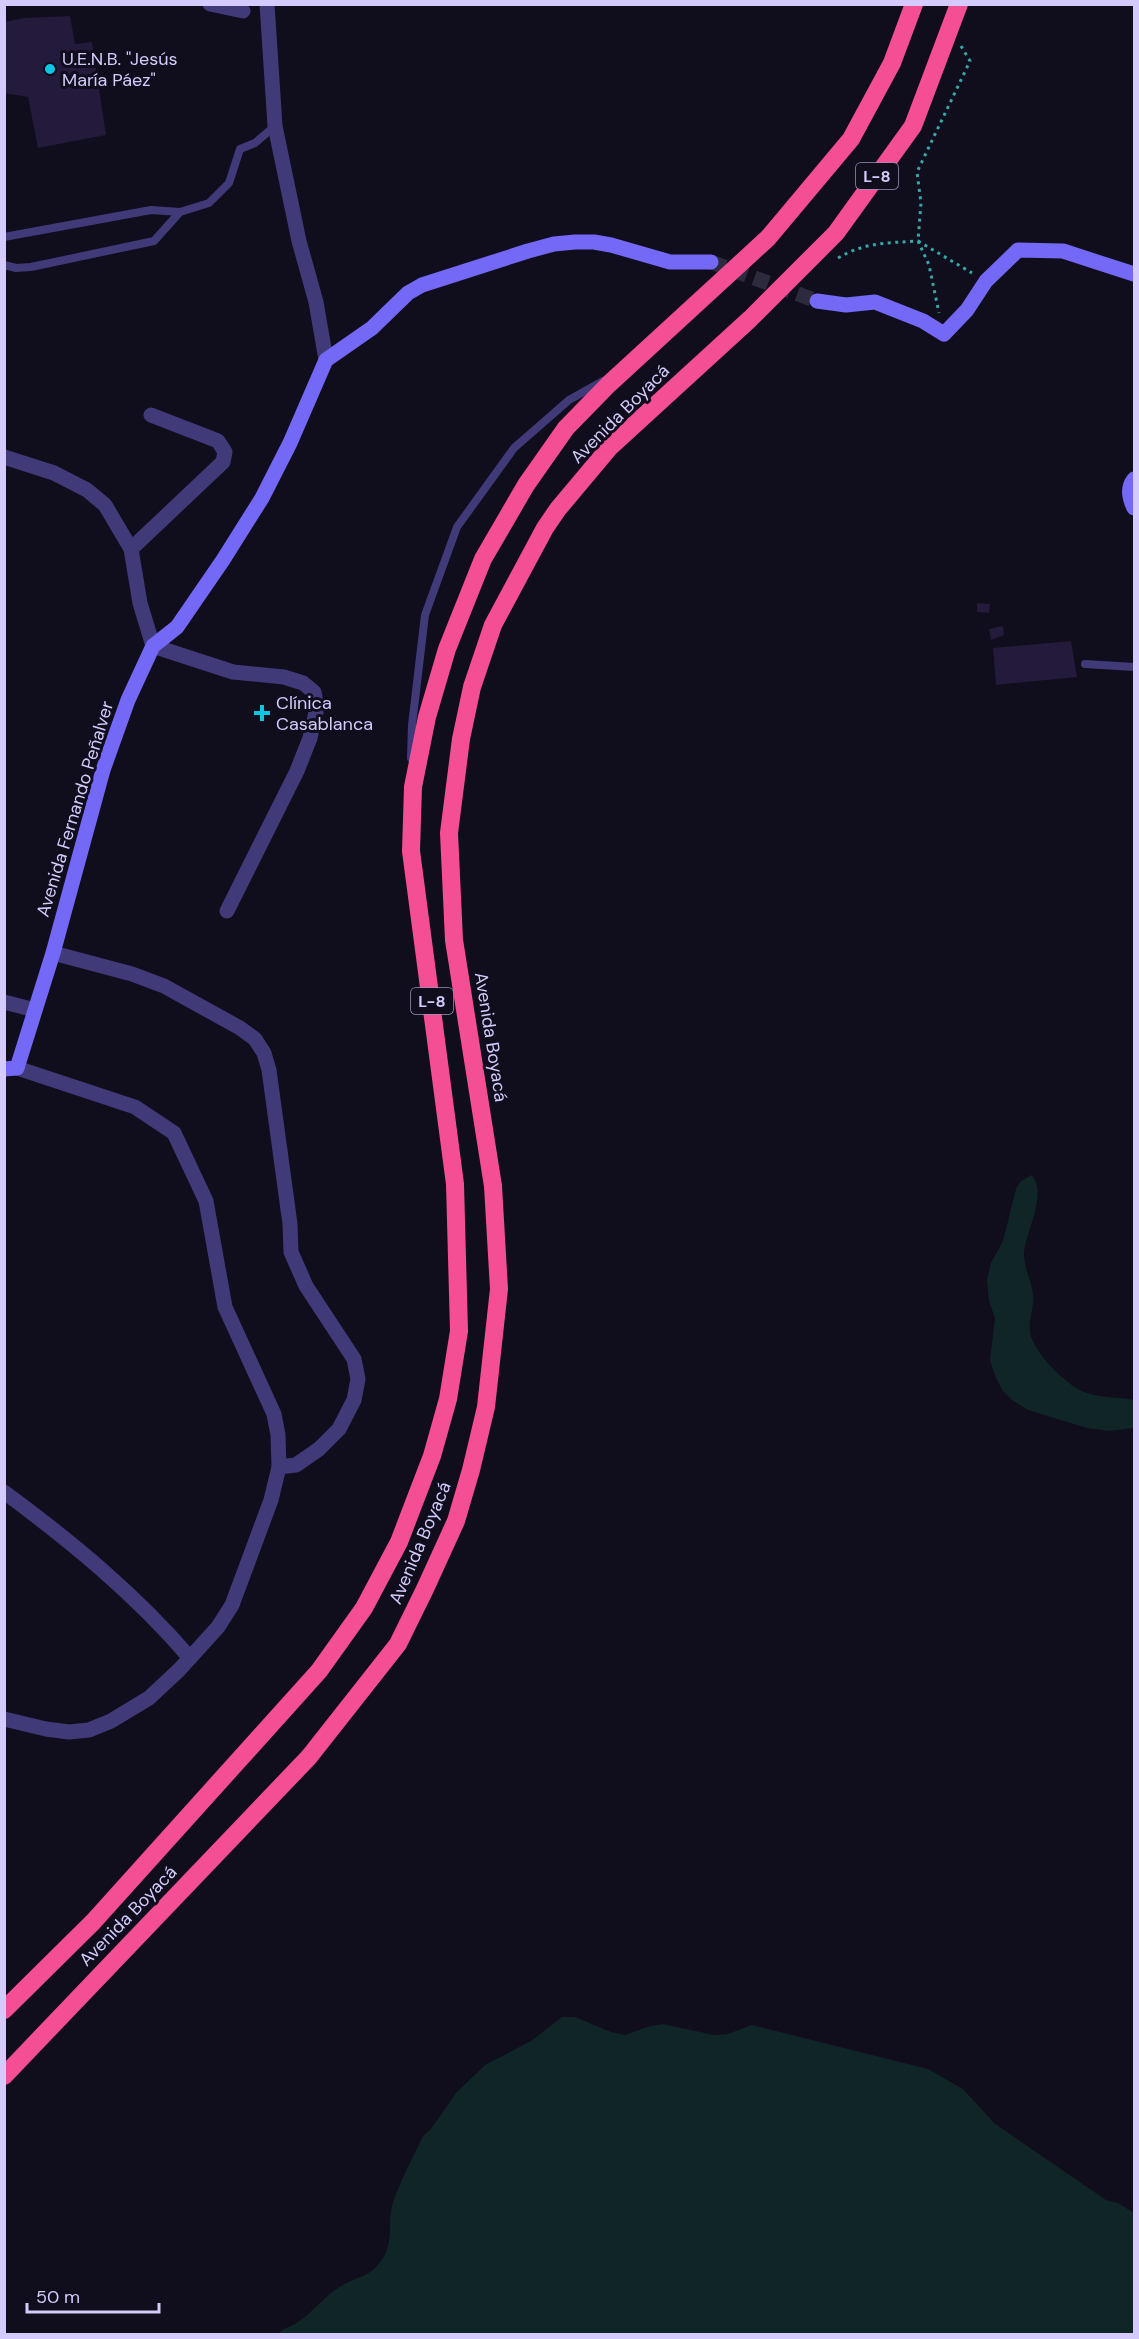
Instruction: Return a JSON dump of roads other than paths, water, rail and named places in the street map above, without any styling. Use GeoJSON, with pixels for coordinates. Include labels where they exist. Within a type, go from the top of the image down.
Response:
{"type":"FeatureCollection","features":[{"type":"Feature","properties":{"kind":"highway","name":"Avenida Boyacá"},"geometry":{"type":"LineString","coordinates":[[4,2010],[93,1922],[319,1671],[364,1608],[399,1542],[432,1456],[448,1399],[459,1330],[455,1184],[448,1116],[411,851],[413,787],[427,717],[447,649],[483,559],[526,485],[566,428],[625,369],[768,238],[851,139],[892,63],[915,4]]}},
{"type":"Feature","properties":{"kind":"highway","name":"Avenida Boyacá"},"geometry":{"type":"LineString","coordinates":[[4,2076],[309,1757],[398,1644],[425,1589],[456,1521],[471,1470],[486,1407],[499,1289],[493,1186],[454,940],[448,832],[465,718],[472,687],[493,625],[545,528],[558,509],[610,447],[750,319],[836,232],[913,126],[959,4]]}},
{"type":"Feature","properties":{"kind":"main road"},"geometry":{"type":"LineString","coordinates":[[326,360],[372,328],[408,293],[422,285],[554,244],[594,242],[670,262],[711,262]]}},
{"type":"Feature","properties":{"kind":"main road"},"geometry":{"type":"LineString","coordinates":[[818,301],[846,305],[875,302],[923,321],[944,334],[967,310],[986,281],[1018,250],[1063,251],[1134,274]]}},
{"type":"Feature","properties":{"kind":"main road","name":"Avenida Fernando Peñalver"},"geometry":{"type":"LineString","coordinates":[[11,1069],[35,1010],[103,770],[128,700],[153,646],[177,627],[262,498],[290,443],[326,360]]}},
{"type":"Feature","properties":{"kind":"main road"},"geometry":{"type":"LineString","coordinates":[[1134,479],[1130,484],[1129,499],[1134,508]]}},
{"type":"Feature","properties":{"kind":"street"},"geometry":{"type":"LineString","coordinates":[[210,4],[243,11]]}},
{"type":"Feature","properties":{"kind":"street"},"geometry":{"type":"LineString","coordinates":[[267,4],[275,126],[299,241],[316,302],[326,360]]}},
{"type":"Feature","properties":{"kind":"street"},"geometry":{"type":"LineString","coordinates":[[131,549],[223,462],[225,452],[218,441],[151,415]]}},
{"type":"Feature","properties":{"kind":"street"},"geometry":{"type":"LineString","coordinates":[[4,457],[54,473],[87,490],[105,505],[131,549],[140,603],[153,646],[233,672],[284,677],[303,683],[314,692],[317,708],[310,738],[297,771],[227,911]]}},
{"type":"Feature","properties":{"kind":"street"},"geometry":{"type":"LineString","coordinates":[[53,953],[132,974],[164,986],[240,1028],[255,1039],[264,1053],[269,1070],[291,1252],[306,1286],[354,1359],[358,1379],[354,1400],[339,1429],[319,1449],[296,1465],[279,1467]]}},
{"type":"Feature","properties":{"kind":"street"},"geometry":{"type":"LineString","coordinates":[[4,1002],[35,1010]]}},
{"type":"Feature","properties":{"kind":"street"},"geometry":{"type":"LineString","coordinates":[[4,1719],[46,1730],[69,1732],[89,1730],[111,1721],[150,1698],[218,1627],[232,1605],[271,1500],[279,1467],[278,1435],[274,1414],[225,1307],[206,1201],[174,1133],[135,1107],[11,1069]]}},
{"type":"Feature","properties":{"kind":"street"},"geometry":{"type":"LineString","coordinates":[[4,1492],[89,1557],[140,1604],[190,1658]]}},
{"type":"Feature","properties":{"kind":"lane"},"geometry":{"type":"LineString","coordinates":[[4,237],[151,210],[180,212],[209,203],[229,183],[240,149],[255,143],[275,126]]}},
{"type":"Feature","properties":{"kind":"lane"},"geometry":{"type":"LineString","coordinates":[[4,266],[31,267],[154,241],[180,212]]}},
{"type":"Feature","properties":{"kind":"lane"},"geometry":{"type":"LineString","coordinates":[[413,787],[412,725],[424,615],[457,527],[514,448],[569,399],[625,369]]}},
{"type":"Feature","properties":{"kind":"lane"},"geometry":{"type":"LineString","coordinates":[[1085,664],[1134,667]]}},
{"type":"Feature","properties":{"kind":"tunnel"},"geometry":{"type":"LineString","coordinates":[[711,262],[817,301]]}},
{"type":"Feature","properties":{"kind":"place","name":"U.E.N.B. \"Jesús María Páez\""},"geometry":{"type":"Point","coordinates":[50,69]}},
{"type":"Feature","properties":{"kind":"place","name":"Clínica Casablanca"},"geometry":{"type":"Point","coordinates":[262,713]}}]}
